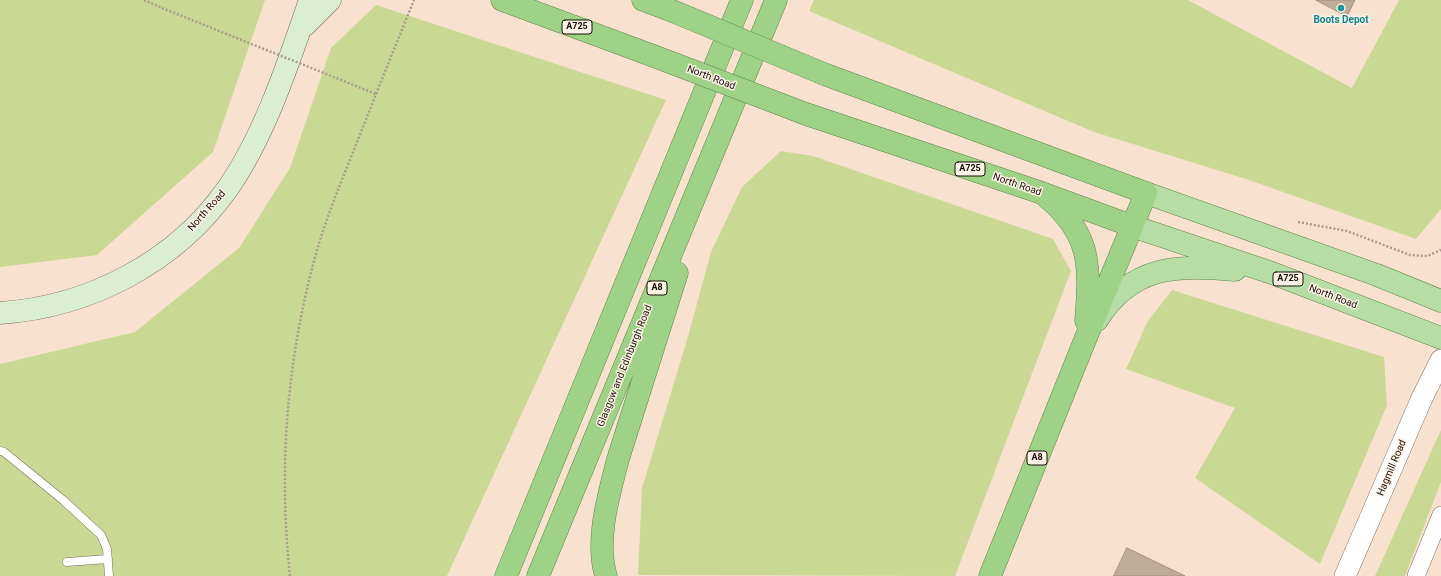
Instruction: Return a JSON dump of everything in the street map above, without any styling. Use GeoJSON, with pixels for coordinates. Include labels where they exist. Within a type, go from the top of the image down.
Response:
{"type":"FeatureCollection","features":[{"type":"Feature","properties":{"kind":"highway","name":"North Road"},"geometry":{"type":"LineString","coordinates":[[502,0],[806,114],[1042,193],[1132,226]]}},
{"type":"Feature","properties":{"kind":"highway"},"geometry":{"type":"LineString","coordinates":[[643,0],[824,74],[1146,192]]}},
{"type":"Feature","properties":{"kind":"highway"},"geometry":{"type":"LineString","coordinates":[[506,576],[742,0]]}},
{"type":"Feature","properties":{"kind":"highway","name":"Glasgow and Edinburgh Road"},"geometry":{"type":"LineString","coordinates":[[538,576],[776,0]]}},
{"type":"Feature","properties":{"kind":"highway","name":"A8"},"geometry":{"type":"LineString","coordinates":[[606,576],[602,564],[604,527],[618,459],[724,123]]}},
{"type":"Feature","properties":{"kind":"highway","name":"A8"},"geometry":{"type":"LineString","coordinates":[[990,576],[1146,192]]}},
{"type":"Feature","properties":{"kind":"highway"},"geometry":{"type":"LineString","coordinates":[[1042,193],[1066,214],[1074,225],[1085,251],[1089,278],[1085,340]]}},
{"type":"Feature","properties":{"kind":"main road","name":"North Road"},"geometry":{"type":"LineString","coordinates":[[0,313],[53,306],[94,293],[139,271],[173,247],[228,188],[249,152],[271,103],[310,0]]}},
{"type":"Feature","properties":{"kind":"main road"},"geometry":{"type":"LineString","coordinates":[[299,32],[313,15],[330,0]]}},
{"type":"Feature","properties":{"kind":"main road"},"geometry":{"type":"LineString","coordinates":[[1146,192],[1377,275],[1441,301]]}},
{"type":"Feature","properties":{"kind":"main road","name":"North Road"},"geometry":{"type":"LineString","coordinates":[[1132,226],[1272,273],[1441,338]]}},
{"type":"Feature","properties":{"kind":"main road","name":"A725"},"geometry":{"type":"LineString","coordinates":[[1085,340],[1114,297],[1126,286],[1151,273],[1170,269],[1199,266],[1272,273]]}},
{"type":"Feature","properties":{"kind":"street","name":"Hagmill Road"},"geometry":{"type":"LineString","coordinates":[[1345,576],[1422,398],[1441,360]]}},
{"type":"Feature","properties":{"kind":"street"},"geometry":{"type":"LineString","coordinates":[[1416,576],[1441,515]]}},
{"type":"Feature","properties":{"kind":"lane"},"geometry":{"type":"LineString","coordinates":[[0,451],[4,452],[96,528],[105,542],[110,576]]}},
{"type":"Feature","properties":{"kind":"lane"},"geometry":{"type":"LineString","coordinates":[[67,562],[108,559]]}},
{"type":"Feature","properties":{"kind":"path"},"geometry":{"type":"LineString","coordinates":[[144,0],[376,94]]}},
{"type":"Feature","properties":{"kind":"path"},"geometry":{"type":"LineString","coordinates":[[290,576],[285,509],[285,467],[290,382],[305,297],[335,197],[414,0]]}},
{"type":"Feature","properties":{"kind":"path"},"geometry":{"type":"LineString","coordinates":[[1295,222],[1347,231],[1410,255],[1427,256],[1441,250]]}},
{"type":"Feature","properties":{"kind":"green space"},"geometry":{"type":"Polygon","coordinates":[[[0,0],[265,0],[213,152],[97,255],[0,267],[0,0]]]}},
{"type":"Feature","properties":{"kind":"green space"},"geometry":{"type":"Polygon","coordinates":[[[814,0],[1188,0],[1352,88],[1399,0],[1441,0],[1441,209],[1416,239],[1246,179],[1094,132],[809,11],[814,0]]]}},
{"type":"Feature","properties":{"kind":"green space"},"geometry":{"type":"Polygon","coordinates":[[[376,5],[666,100],[447,576],[0,576],[0,364],[135,332],[239,248],[290,168],[331,48],[376,5]]]}},
{"type":"Feature","properties":{"kind":"green space"},"geometry":{"type":"Polygon","coordinates":[[[781,151],[813,156],[1053,239],[1071,271],[955,576],[638,575],[642,488],[687,340],[711,252],[742,187],[781,151]]]}},
{"type":"Feature","properties":{"kind":"green space"},"geometry":{"type":"Polygon","coordinates":[[[1172,290],[1384,357],[1387,405],[1320,564],[1195,478],[1235,408],[1126,369],[1148,321],[1172,290]]]}},
{"type":"Feature","properties":{"kind":"green space"},"geometry":{"type":"Polygon","coordinates":[[[1441,430],[1441,482],[1405,576],[1375,576],[1441,430]]]}},
{"type":"Feature","properties":{"kind":"building","name":"Boots Depot"},"geometry":{"type":"Polygon","coordinates":[[[1316,0],[1355,0],[1347,16],[1316,0]]]}},
{"type":"Feature","properties":{"kind":"building"},"geometry":{"type":"Polygon","coordinates":[[[1127,548],[1185,576],[1114,576],[1127,548]]]}},
{"type":"Feature","properties":{"kind":"place","name":"Boots Depot"},"geometry":{"type":"Point","coordinates":[1341,8]}}]}
